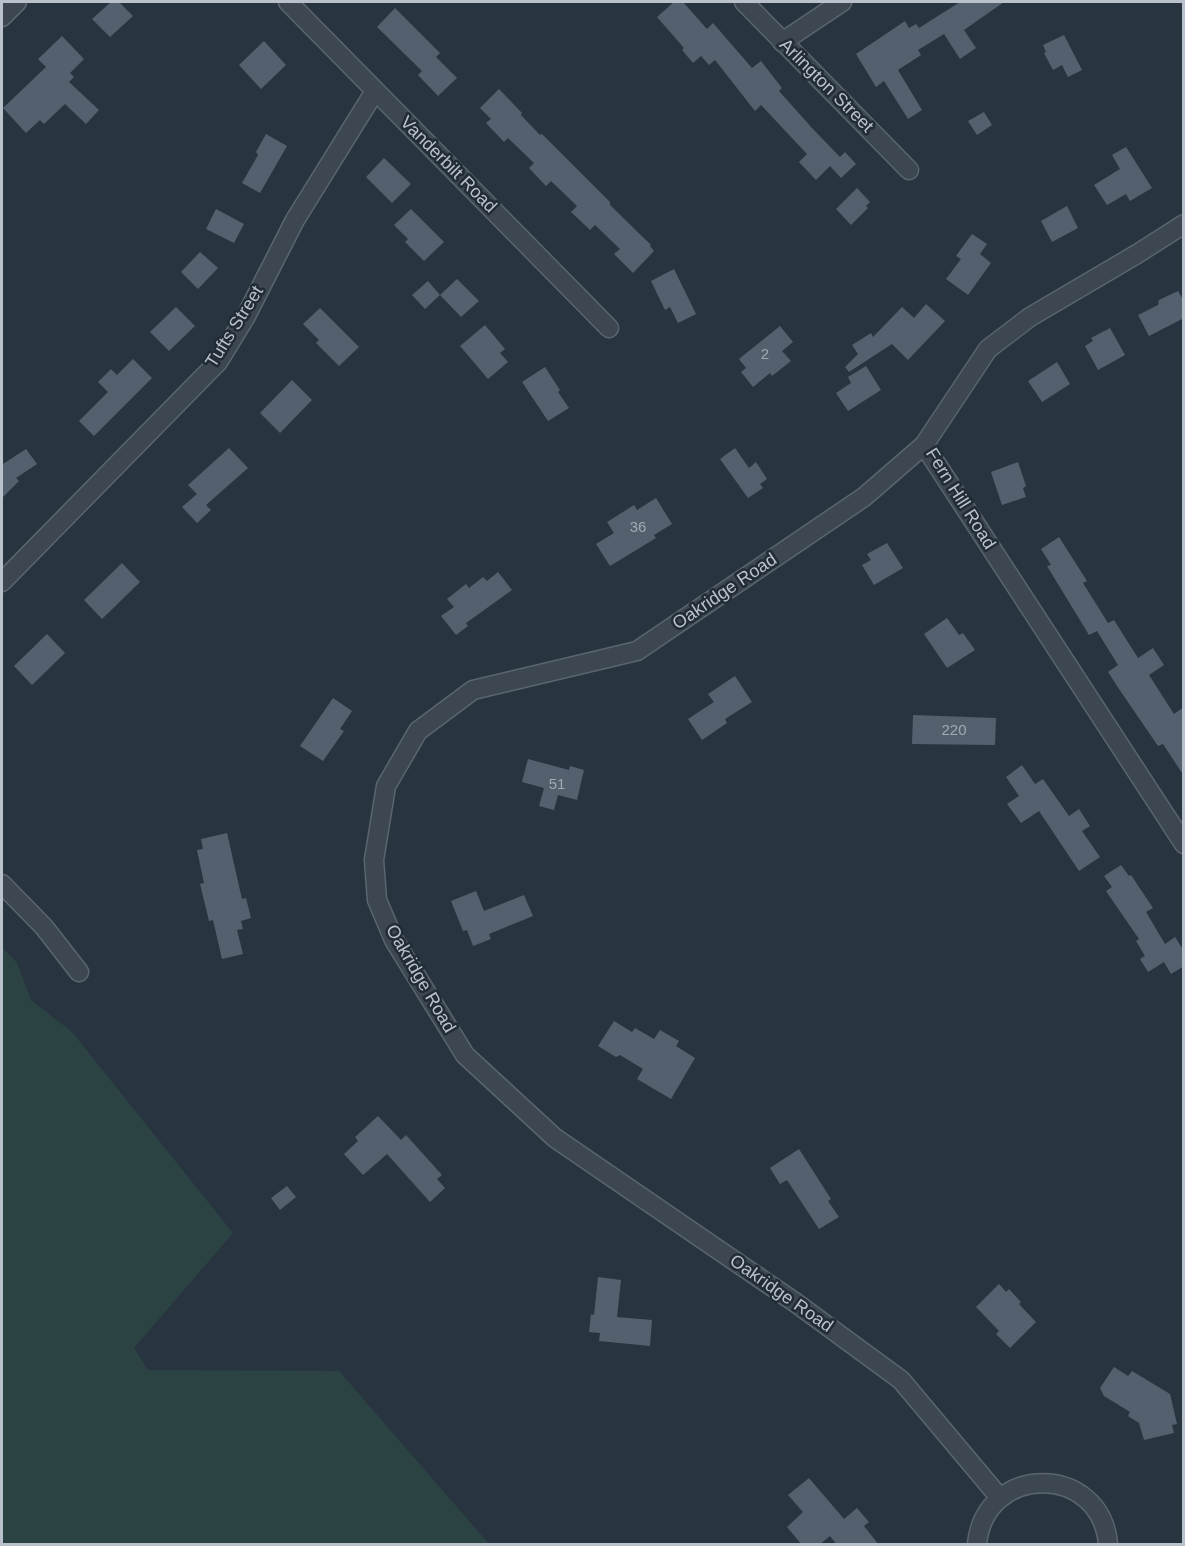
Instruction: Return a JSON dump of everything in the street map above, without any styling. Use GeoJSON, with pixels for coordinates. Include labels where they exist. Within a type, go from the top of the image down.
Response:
{"type":"FeatureCollection","features":[{"type":"Feature","properties":{"kind":"street"},"geometry":{"type":"LineString","coordinates":[[2,17],[17,2]]}},
{"type":"Feature","properties":{"kind":"street","name":"Vanderbilt Road"},"geometry":{"type":"LineString","coordinates":[[288,2],[609,328]]}},
{"type":"Feature","properties":{"kind":"street","name":"Arlington Street"},"geometry":{"type":"LineString","coordinates":[[744,2],[909,170]]}},
{"type":"Feature","properties":{"kind":"street"},"geometry":{"type":"LineString","coordinates":[[782,42],[842,2]]}},
{"type":"Feature","properties":{"kind":"street","name":"Tufts Street"},"geometry":{"type":"LineString","coordinates":[[2,582],[218,362],[246,316],[295,220],[375,91]]}},
{"type":"Feature","properties":{"kind":"street","name":"Fern Hill Road"},"geometry":{"type":"LineString","coordinates":[[1184,224],[1030,317],[988,349],[924,445],[1184,844]]}},
{"type":"Feature","properties":{"kind":"street","name":"Oakridge Road"},"geometry":{"type":"LineString","coordinates":[[924,445],[864,497],[637,651],[473,690],[418,731],[386,786],[374,860],[377,900],[394,940],[465,1055],[555,1138],[796,1303],[901,1380],[1000,1498]]}},
{"type":"Feature","properties":{"kind":"street"},"geometry":{"type":"LineString","coordinates":[[2,884],[44,927],[79,972]]}},
{"type":"Feature","properties":{"kind":"street"},"geometry":{"type":"LineString","coordinates":[[977,1545],[986,1516],[1000,1498],[1019,1487],[1034,1483],[1064,1486],[1077,1492],[1094,1508],[1105,1527],[1108,1545]]}},
{"type":"Feature","properties":{"kind":"green space"},"geometry":{"type":"Polygon","coordinates":[[[2,947],[17,963],[31,1000],[72,1032],[233,1233],[134,1348],[148,1370],[339,1371],[489,1544],[2,1544],[2,947]]]}},
{"type":"Feature","properties":{"kind":"building"},"geometry":{"type":"Polygon","coordinates":[[[111,2],[119,2],[133,16],[110,37],[92,19],[111,2]]]}},
{"type":"Feature","properties":{"kind":"building"},"geometry":{"type":"Polygon","coordinates":[[[674,2],[683,2],[707,29],[713,23],[752,68],[761,61],[782,88],[779,91],[812,128],[840,157],[845,152],[856,164],[841,178],[830,166],[816,180],[799,162],[807,154],[761,105],[755,111],[715,60],[709,65],[701,56],[693,63],[682,50],[684,48],[657,17],[674,2]]]}},
{"type":"Feature","properties":{"kind":"building"},"geometry":{"type":"Polygon","coordinates":[[[960,2],[1004,2],[964,30],[976,48],[960,59],[944,34],[918,50],[921,55],[898,70],[922,110],[908,119],[884,81],[876,87],[856,54],[905,21],[909,28],[916,24],[919,28],[960,2]]]}},
{"type":"Feature","properties":{"kind":"building"},"geometry":{"type":"Polygon","coordinates":[[[395,8],[440,53],[436,57],[457,78],[438,96],[418,75],[422,71],[377,27],[395,8]]]}},
{"type":"Feature","properties":{"kind":"building"},"geometry":{"type":"Polygon","coordinates":[[[1064,35],[1082,70],[1068,77],[1062,65],[1053,70],[1044,53],[1046,52],[1043,45],[1064,35]]]}},
{"type":"Feature","properties":{"kind":"building"},"geometry":{"type":"Polygon","coordinates":[[[62,36],[84,59],[70,73],[74,77],[69,82],[99,110],[86,124],[65,104],[44,124],[40,120],[26,133],[3,108],[46,67],[38,59],[62,36]]]}},
{"type":"Feature","properties":{"kind":"building"},"geometry":{"type":"Polygon","coordinates":[[[264,41],[286,65],[261,89],[239,65],[264,41]]]}},
{"type":"Feature","properties":{"kind":"building"},"geometry":{"type":"Polygon","coordinates":[[[499,89],[540,135],[542,134],[651,245],[654,251],[633,273],[614,254],[620,249],[595,225],[590,230],[571,212],[577,206],[551,181],[546,186],[529,168],[534,163],[508,138],[504,142],[486,123],[491,119],[480,108],[499,89]]]}},
{"type":"Feature","properties":{"kind":"building"},"geometry":{"type":"Polygon","coordinates":[[[984,112],[992,125],[977,135],[968,121],[984,112]]]}},
{"type":"Feature","properties":{"kind":"building"},"geometry":{"type":"Polygon","coordinates":[[[266,134],[287,146],[260,193],[242,183],[258,155],[256,152],[266,134]]]}},
{"type":"Feature","properties":{"kind":"building"},"geometry":{"type":"Polygon","coordinates":[[[1126,147],[1152,188],[1130,201],[1126,194],[1107,205],[1094,185],[1120,169],[1112,155],[1126,147]]]}},
{"type":"Feature","properties":{"kind":"building"},"geometry":{"type":"Polygon","coordinates":[[[384,158],[411,184],[392,203],[366,177],[384,158]]]}},
{"type":"Feature","properties":{"kind":"building"},"geometry":{"type":"Polygon","coordinates":[[[857,188],[870,202],[866,206],[868,208],[851,225],[836,209],[857,188]]]}},
{"type":"Feature","properties":{"kind":"building"},"geometry":{"type":"Polygon","coordinates":[[[1067,206],[1078,228],[1052,242],[1041,221],[1067,206]]]}},
{"type":"Feature","properties":{"kind":"building"},"geometry":{"type":"Polygon","coordinates":[[[216,209],[244,224],[234,243],[206,229],[216,209]]]}},
{"type":"Feature","properties":{"kind":"building"},"geometry":{"type":"Polygon","coordinates":[[[411,209],[444,242],[424,261],[405,242],[408,239],[394,225],[411,209]]]}},
{"type":"Feature","properties":{"kind":"building"},"geometry":{"type":"Polygon","coordinates":[[[972,234],[987,244],[980,254],[991,263],[968,295],[946,279],[961,259],[956,256],[972,234]]]}},
{"type":"Feature","properties":{"kind":"building"},"geometry":{"type":"Polygon","coordinates":[[[200,252],[218,268],[198,289],[181,272],[200,252]]]}},
{"type":"Feature","properties":{"kind":"building"},"geometry":{"type":"Polygon","coordinates":[[[674,269],[696,314],[678,323],[670,307],[665,310],[651,281],[674,269]]]}},
{"type":"Feature","properties":{"kind":"building"},"geometry":{"type":"Polygon","coordinates":[[[457,279],[479,301],[461,317],[440,295],[457,279]]]}},
{"type":"Feature","properties":{"kind":"building"},"geometry":{"type":"Polygon","coordinates":[[[428,281],[440,295],[425,309],[412,295],[428,281]]]}},
{"type":"Feature","properties":{"kind":"building"},"geometry":{"type":"Polygon","coordinates":[[[1178,291],[1184,301],[1184,318],[1149,336],[1138,315],[1158,305],[1159,300],[1178,291]]]}},
{"type":"Feature","properties":{"kind":"building"},"geometry":{"type":"Polygon","coordinates":[[[926,304],[945,321],[908,360],[892,344],[849,372],[845,367],[858,354],[852,345],[871,333],[873,337],[902,307],[914,318],[926,304]]]}},
{"type":"Feature","properties":{"kind":"building"},"geometry":{"type":"Polygon","coordinates":[[[176,307],[195,326],[169,351],[150,332],[176,307]]]}},
{"type":"Feature","properties":{"kind":"building"},"geometry":{"type":"Polygon","coordinates":[[[320,308],[359,347],[339,366],[316,343],[319,340],[303,324],[320,308]]]}},
{"type":"Feature","properties":{"kind":"building"},"geometry":{"type":"Polygon","coordinates":[[[485,325],[505,349],[500,353],[508,362],[488,379],[460,346],[485,325]]]}},
{"type":"Feature","properties":{"kind":"building"},"geometry":{"type":"Polygon","coordinates":[[[780,326],[793,342],[782,351],[791,361],[772,376],[770,373],[753,387],[741,372],[746,368],[739,359],[780,326]]]}},
{"type":"Feature","properties":{"kind":"building"},"geometry":{"type":"Polygon","coordinates":[[[1110,328],[1125,355],[1098,370],[1085,346],[1093,341],[1091,338],[1110,328]]]}},
{"type":"Feature","properties":{"kind":"building"},"geometry":{"type":"Polygon","coordinates":[[[133,359],[152,378],[94,436],[79,421],[108,392],[98,382],[111,369],[117,375],[133,359]]]}},
{"type":"Feature","properties":{"kind":"building"},"geometry":{"type":"Polygon","coordinates":[[[1057,362],[1070,384],[1042,402],[1028,381],[1057,362]]]}},
{"type":"Feature","properties":{"kind":"building"},"geometry":{"type":"Polygon","coordinates":[[[866,366],[881,390],[848,411],[836,393],[851,383],[848,377],[866,366]]]}},
{"type":"Feature","properties":{"kind":"building"},"geometry":{"type":"Polygon","coordinates":[[[545,367],[569,408],[548,421],[522,382],[545,367]]]}},
{"type":"Feature","properties":{"kind":"building"},"geometry":{"type":"Polygon","coordinates":[[[292,380],[312,400],[280,433],[260,413],[292,380]]]}},
{"type":"Feature","properties":{"kind":"building"},"geometry":{"type":"Polygon","coordinates":[[[229,448],[248,468],[206,505],[211,510],[197,523],[182,507],[197,494],[188,485],[229,448]]]}},
{"type":"Feature","properties":{"kind":"building"},"geometry":{"type":"Polygon","coordinates":[[[735,448],[749,468],[756,462],[767,479],[760,484],[763,488],[748,498],[720,459],[735,448]]]}},
{"type":"Feature","properties":{"kind":"building"},"geometry":{"type":"Polygon","coordinates":[[[26,449],[37,464],[16,478],[19,481],[2,498],[2,463],[26,449]]]}},
{"type":"Feature","properties":{"kind":"building"},"geometry":{"type":"Polygon","coordinates":[[[1018,462],[1026,486],[1023,488],[1026,497],[1002,505],[991,472],[1018,462]]]}},
{"type":"Feature","properties":{"kind":"building"},"geometry":{"type":"Polygon","coordinates":[[[656,498],[672,524],[654,535],[656,538],[610,566],[596,544],[614,533],[607,522],[634,505],[637,510],[656,498]]]}},
{"type":"Feature","properties":{"kind":"building"},"geometry":{"type":"Polygon","coordinates":[[[1059,537],[1087,581],[1083,583],[1108,623],[1114,620],[1138,658],[1153,648],[1164,665],[1149,675],[1174,714],[1184,707],[1184,776],[1163,744],[1158,746],[1119,689],[1108,672],[1118,665],[1097,631],[1089,635],[1047,566],[1051,565],[1041,549],[1059,537]]]}},
{"type":"Feature","properties":{"kind":"building"},"geometry":{"type":"Polygon","coordinates":[[[887,543],[903,568],[874,585],[862,565],[871,560],[867,554],[887,543]]]}},
{"type":"Feature","properties":{"kind":"building"},"geometry":{"type":"Polygon","coordinates":[[[122,563],[140,582],[102,619],[84,600],[122,563]]]}},
{"type":"Feature","properties":{"kind":"building"},"geometry":{"type":"Polygon","coordinates":[[[498,572],[512,590],[466,623],[468,626],[456,635],[441,616],[454,607],[447,599],[466,584],[469,588],[483,577],[487,581],[498,572]]]}},
{"type":"Feature","properties":{"kind":"building"},"geometry":{"type":"Polygon","coordinates":[[[947,618],[959,635],[963,633],[975,650],[947,668],[924,634],[947,618]]]}},
{"type":"Feature","properties":{"kind":"building"},"geometry":{"type":"Polygon","coordinates":[[[47,634],[65,653],[32,685],[14,666],[47,634]]]}},
{"type":"Feature","properties":{"kind":"building"},"geometry":{"type":"Polygon","coordinates":[[[735,676],[752,702],[725,719],[727,723],[702,740],[688,719],[714,702],[708,694],[735,676]]]}},
{"type":"Feature","properties":{"kind":"building"},"geometry":{"type":"Polygon","coordinates":[[[333,698],[352,711],[340,729],[344,731],[323,761],[300,746],[333,698]]]}},
{"type":"Feature","properties":{"kind":"building"},"geometry":{"type":"Polygon","coordinates":[[[913,715],[996,718],[995,745],[912,744],[913,715]]]}},
{"type":"Feature","properties":{"kind":"building"},"geometry":{"type":"Polygon","coordinates":[[[528,759],[569,770],[570,766],[584,770],[577,800],[558,795],[554,810],[539,806],[544,788],[522,782],[528,759]]]}},
{"type":"Feature","properties":{"kind":"building"},"geometry":{"type":"Polygon","coordinates":[[[1022,765],[1035,784],[1043,779],[1069,816],[1079,809],[1090,826],[1082,831],[1100,857],[1079,871],[1039,811],[1021,823],[1007,804],[1019,796],[1006,777],[1022,765]]]}},
{"type":"Feature","properties":{"kind":"building"},"geometry":{"type":"Polygon","coordinates":[[[227,833],[242,899],[246,898],[251,918],[241,921],[243,929],[237,930],[243,954],[222,959],[213,920],[209,921],[200,884],[204,883],[197,850],[203,849],[201,839],[227,833]]]}},
{"type":"Feature","properties":{"kind":"building"},"geometry":{"type":"Polygon","coordinates":[[[1121,865],[1129,876],[1131,875],[1153,908],[1146,912],[1165,944],[1175,937],[1184,951],[1184,966],[1171,974],[1164,962],[1148,972],[1140,959],[1145,956],[1136,941],[1139,939],[1106,891],[1112,887],[1104,876],[1121,865]]]}},
{"type":"Feature","properties":{"kind":"building"},"geometry":{"type":"Polygon","coordinates":[[[476,891],[484,911],[524,895],[533,916],[489,934],[491,939],[473,946],[467,930],[463,931],[451,901],[476,891]]]}},
{"type":"Feature","properties":{"kind":"building"},"geometry":{"type":"Polygon","coordinates":[[[614,1021],[632,1032],[635,1028],[654,1039],[660,1030],[679,1041],[676,1046],[695,1058],[671,1099],[637,1079],[643,1069],[620,1055],[616,1057],[598,1046],[614,1021]]]}},
{"type":"Feature","properties":{"kind":"building"},"geometry":{"type":"Polygon","coordinates":[[[378,1116],[401,1140],[406,1135],[442,1175],[437,1179],[445,1188],[430,1202],[387,1154],[363,1175],[344,1154],[358,1141],[355,1137],[378,1116]]]}},
{"type":"Feature","properties":{"kind":"building"},"geometry":{"type":"Polygon","coordinates":[[[799,1149],[831,1199],[828,1201],[839,1217],[819,1229],[787,1180],[780,1184],[770,1168],[799,1149]]]}},
{"type":"Feature","properties":{"kind":"building"},"geometry":{"type":"Polygon","coordinates":[[[287,1186],[296,1197],[280,1210],[271,1198],[287,1186]]]}},
{"type":"Feature","properties":{"kind":"building"},"geometry":{"type":"Polygon","coordinates":[[[598,1277],[621,1280],[617,1317],[652,1320],[650,1346],[599,1341],[600,1333],[589,1332],[591,1314],[594,1315],[598,1277]]]}},
{"type":"Feature","properties":{"kind":"building"},"geometry":{"type":"Polygon","coordinates":[[[999,1284],[1006,1292],[1009,1289],[1036,1322],[1010,1348],[996,1334],[999,1331],[976,1307],[999,1284]]]}},
{"type":"Feature","properties":{"kind":"building"},"geometry":{"type":"Polygon","coordinates":[[[1114,1367],[1128,1376],[1132,1371],[1170,1394],[1177,1424],[1172,1425],[1174,1433],[1144,1440],[1139,1423],[1128,1416],[1130,1412],[1104,1396],[1100,1388],[1114,1367]]]}},
{"type":"Feature","properties":{"kind":"building"},"geometry":{"type":"Polygon","coordinates":[[[809,1478],[844,1519],[857,1508],[869,1522],[864,1526],[879,1545],[837,1545],[830,1536],[819,1545],[802,1545],[787,1527],[803,1512],[788,1495],[809,1478]]]}}]}
